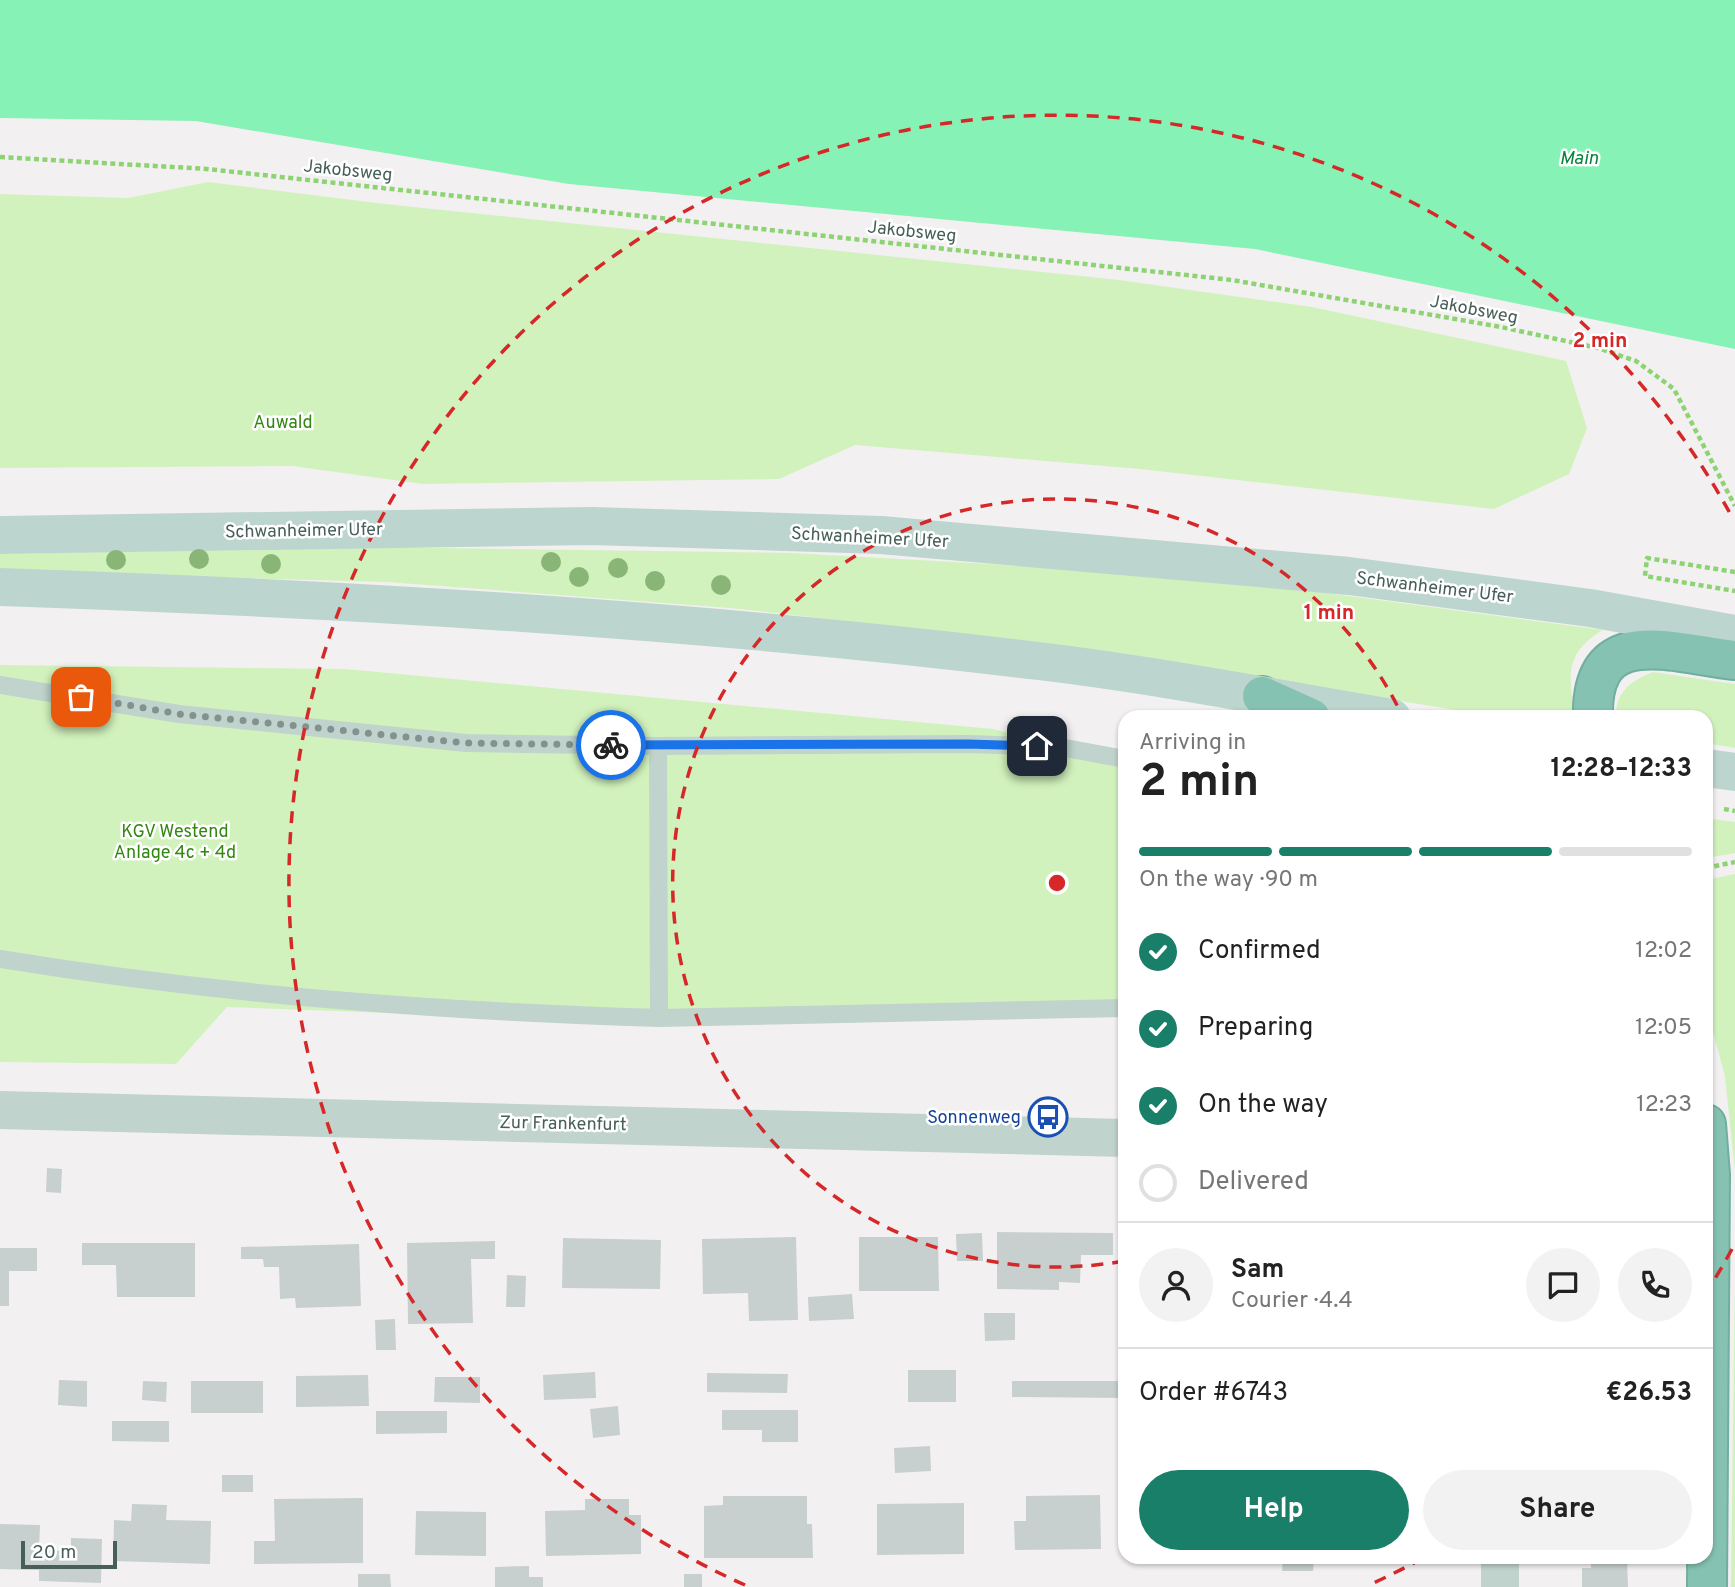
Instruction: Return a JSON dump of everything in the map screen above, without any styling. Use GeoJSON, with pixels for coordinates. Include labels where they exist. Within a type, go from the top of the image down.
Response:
{"type":"FeatureCollection","features":[{"type":"Feature","properties":{"kind":"highway"},"geometry":{"type":"LineString","coordinates":[[1593,710],[1595,685],[1599,674],[1617,656],[1651,648],[1735,660]]}},
{"type":"Feature","properties":{"kind":"highway"},"geometry":{"type":"LineString","coordinates":[[1262,696],[1293,710]]}},
{"type":"Feature","properties":{"kind":"highway"},"geometry":{"type":"LineString","coordinates":[[1707,1564],[1707,1587]]}},
{"type":"Feature","properties":{"kind":"main road","name":"Schwanheimer Ufer"},"geometry":{"type":"LineString","coordinates":[[0,535],[592,526],[881,535],[1349,576],[1590,608],[1735,634]]}},
{"type":"Feature","properties":{"kind":"main road"},"geometry":{"type":"LineString","coordinates":[[0,587],[269,596],[577,615],[830,637],[1043,662],[1345,710]]}},
{"type":"Feature","properties":{"kind":"main road"},"geometry":{"type":"LineString","coordinates":[[1713,769],[1735,772]]}},
{"type":"Feature","properties":{"kind":"street","name":"Zur Frankenfurt"},"geometry":{"type":"LineString","coordinates":[[0,1110],[1118,1138]]}},
{"type":"Feature","properties":{"kind":"street"},"geometry":{"type":"LineString","coordinates":[[1500,1564],[1500,1587]]}},
{"type":"Feature","properties":{"kind":"lane"},"geometry":{"type":"LineString","coordinates":[[0,685],[179,714],[439,740],[658,746],[968,744],[1060,747],[1118,758]]}},
{"type":"Feature","properties":{"kind":"lane"},"geometry":{"type":"LineString","coordinates":[[658,746],[659,1018]]}},
{"type":"Feature","properties":{"kind":"lane"},"geometry":{"type":"LineString","coordinates":[[0,960],[205,988],[372,1005],[659,1018],[1118,1008]]}},
{"type":"Feature","properties":{"kind":"path","name":"Jakobsweg"},"geometry":{"type":"LineString","coordinates":[[0,157],[38,157],[207,169],[1218,278],[1501,327],[1598,348],[1636,361],[1674,389],[1735,506]]}},
{"type":"Feature","properties":{"kind":"path"},"geometry":{"type":"LineString","coordinates":[[1735,572],[1647,558],[1645,576],[1735,591]]}},
{"type":"Feature","properties":{"kind":"path"},"geometry":{"type":"LineString","coordinates":[[1713,867],[1735,862]]}},
{"type":"Feature","properties":{"kind":"green space","name":"Auwald"},"geometry":{"type":"Polygon","coordinates":[[[208,182],[385,204],[1119,280],[1312,307],[1566,361],[1587,428],[1569,474],[1494,509],[1140,469],[855,445],[779,479],[423,484],[292,466],[0,468],[0,194],[128,198],[208,182]]]}},
{"type":"Feature","properties":{"kind":"green space"},"geometry":{"type":"Polygon","coordinates":[[[362,547],[791,553],[1026,566],[1319,592],[1603,630],[1590,639],[1575,657],[1571,678],[1575,710],[1455,710],[1060,645],[730,608],[387,582],[0,572],[0,554],[362,547]]]}},
{"type":"Feature","properties":{"kind":"green space","name":"KGV Westend Anlage 4c + 4d"},"geometry":{"type":"Polygon","coordinates":[[[0,665],[345,669],[993,729],[1118,759],[1118,1014],[713,1025],[227,1007],[176,1064],[0,1062],[0,665]]]}},
{"type":"Feature","properties":{"kind":"green space"},"geometry":{"type":"Polygon","coordinates":[[[1653,672],[1735,684],[1735,748],[1713,744],[1713,710],[1616,710],[1626,688],[1653,672]]]}},
{"type":"Feature","properties":{"kind":"green space"},"geometry":{"type":"Polygon","coordinates":[[[1713,819],[1735,822],[1735,853],[1713,857],[1713,819]]]}},
{"type":"Feature","properties":{"kind":"green space"},"geometry":{"type":"Polygon","coordinates":[[[1735,874],[1735,1170],[1725,1077],[1713,1032],[1713,879],[1735,874]]]}},
{"type":"Feature","properties":{"kind":"green space"},"geometry":{"type":"Polygon","coordinates":[[[1735,1274],[1735,1587],[1731,1587],[1735,1274]]]}},
{"type":"Feature","properties":{"kind":"water","name":"Main"},"geometry":{"type":"Polygon","coordinates":[[[0,0],[1735,0],[1735,349],[1255,249],[569,184],[196,121],[0,118],[0,0]]]}},
{"type":"Feature","properties":{"kind":"building"},"geometry":{"type":"Polygon","coordinates":[[[47,1168],[62,1169],[61,1193],[46,1192],[47,1168]]]}},
{"type":"Feature","properties":{"kind":"building"},"geometry":{"type":"Polygon","coordinates":[[[997,1232],[1113,1233],[1113,1255],[1081,1255],[1080,1283],[1059,1282],[1059,1290],[997,1289],[997,1232]]]}},
{"type":"Feature","properties":{"kind":"building"},"geometry":{"type":"Polygon","coordinates":[[[982,1233],[983,1261],[957,1261],[956,1234],[982,1233]]]}},
{"type":"Feature","properties":{"kind":"building"},"geometry":{"type":"Polygon","coordinates":[[[796,1237],[798,1320],[749,1321],[748,1293],[703,1294],[702,1239],[796,1237]]]}},
{"type":"Feature","properties":{"kind":"building"},"geometry":{"type":"Polygon","coordinates":[[[859,1237],[938,1237],[939,1291],[859,1291],[859,1237]]]}},
{"type":"Feature","properties":{"kind":"building"},"geometry":{"type":"Polygon","coordinates":[[[563,1238],[661,1240],[660,1289],[562,1288],[563,1238]]]}},
{"type":"Feature","properties":{"kind":"building"},"geometry":{"type":"Polygon","coordinates":[[[495,1241],[495,1259],[471,1259],[473,1323],[408,1324],[407,1243],[495,1241]]]}},
{"type":"Feature","properties":{"kind":"building"},"geometry":{"type":"Polygon","coordinates":[[[82,1243],[195,1243],[195,1297],[117,1297],[116,1265],[82,1265],[82,1243]]]}},
{"type":"Feature","properties":{"kind":"building"},"geometry":{"type":"Polygon","coordinates":[[[359,1244],[361,1306],[296,1308],[295,1298],[280,1299],[279,1267],[264,1267],[263,1259],[241,1259],[241,1247],[359,1244]]]}},
{"type":"Feature","properties":{"kind":"building"},"geometry":{"type":"Polygon","coordinates":[[[0,1248],[37,1248],[37,1271],[9,1271],[9,1306],[0,1306],[0,1248]]]}},
{"type":"Feature","properties":{"kind":"building"},"geometry":{"type":"Polygon","coordinates":[[[507,1275],[526,1276],[525,1307],[506,1307],[507,1275]]]}},
{"type":"Feature","properties":{"kind":"building"},"geometry":{"type":"Polygon","coordinates":[[[852,1294],[854,1319],[809,1321],[808,1297],[852,1294]]]}},
{"type":"Feature","properties":{"kind":"building"},"geometry":{"type":"Polygon","coordinates":[[[984,1313],[1015,1313],[1015,1340],[985,1341],[984,1313]]]}},
{"type":"Feature","properties":{"kind":"building"},"geometry":{"type":"Polygon","coordinates":[[[395,1319],[396,1350],[376,1350],[375,1320],[395,1319]]]}},
{"type":"Feature","properties":{"kind":"building"},"geometry":{"type":"Polygon","coordinates":[[[908,1370],[956,1370],[956,1402],[908,1402],[908,1370]]]}},
{"type":"Feature","properties":{"kind":"building"},"geometry":{"type":"Polygon","coordinates":[[[595,1372],[596,1398],[544,1400],[543,1375],[595,1372]]]}},
{"type":"Feature","properties":{"kind":"building"},"geometry":{"type":"Polygon","coordinates":[[[707,1373],[788,1374],[787,1393],[707,1392],[707,1373]]]}},
{"type":"Feature","properties":{"kind":"building"},"geometry":{"type":"Polygon","coordinates":[[[368,1375],[369,1406],[296,1407],[296,1376],[368,1375]]]}},
{"type":"Feature","properties":{"kind":"building"},"geometry":{"type":"Polygon","coordinates":[[[435,1377],[480,1377],[480,1403],[434,1402],[435,1377]]]}},
{"type":"Feature","properties":{"kind":"building"},"geometry":{"type":"Polygon","coordinates":[[[59,1380],[87,1381],[87,1407],[58,1405],[59,1380]]]}},
{"type":"Feature","properties":{"kind":"building"},"geometry":{"type":"Polygon","coordinates":[[[143,1381],[167,1382],[166,1402],[142,1400],[143,1381]]]}},
{"type":"Feature","properties":{"kind":"building"},"geometry":{"type":"Polygon","coordinates":[[[191,1381],[263,1381],[263,1413],[191,1413],[191,1381]]]}},
{"type":"Feature","properties":{"kind":"building"},"geometry":{"type":"Polygon","coordinates":[[[1012,1381],[1118,1381],[1118,1398],[1012,1397],[1012,1381]]]}},
{"type":"Feature","properties":{"kind":"building"},"geometry":{"type":"Polygon","coordinates":[[[618,1406],[620,1435],[593,1438],[590,1409],[618,1406]]]}},
{"type":"Feature","properties":{"kind":"building"},"geometry":{"type":"Polygon","coordinates":[[[722,1410],[798,1410],[798,1442],[762,1442],[762,1430],[722,1430],[722,1410]]]}},
{"type":"Feature","properties":{"kind":"building"},"geometry":{"type":"Polygon","coordinates":[[[376,1411],[447,1411],[447,1433],[376,1434],[376,1411]]]}},
{"type":"Feature","properties":{"kind":"building"},"geometry":{"type":"Polygon","coordinates":[[[112,1421],[169,1421],[169,1442],[112,1441],[112,1421]]]}},
{"type":"Feature","properties":{"kind":"building"},"geometry":{"type":"Polygon","coordinates":[[[930,1446],[931,1471],[895,1473],[894,1448],[930,1446]]]}},
{"type":"Feature","properties":{"kind":"building"},"geometry":{"type":"Polygon","coordinates":[[[222,1475],[253,1475],[253,1492],[222,1492],[222,1475]]]}},
{"type":"Feature","properties":{"kind":"building"},"geometry":{"type":"Polygon","coordinates":[[[1100,1495],[1101,1549],[1015,1550],[1014,1521],[1026,1521],[1026,1496],[1100,1495]]]}},
{"type":"Feature","properties":{"kind":"building"},"geometry":{"type":"Polygon","coordinates":[[[723,1496],[807,1496],[807,1524],[812,1524],[813,1558],[704,1558],[704,1506],[723,1505],[723,1496]]]}},
{"type":"Feature","properties":{"kind":"building"},"geometry":{"type":"Polygon","coordinates":[[[363,1498],[363,1563],[254,1564],[254,1541],[275,1541],[274,1499],[363,1498]]]}},
{"type":"Feature","properties":{"kind":"building"},"geometry":{"type":"Polygon","coordinates":[[[585,1499],[629,1499],[629,1515],[641,1515],[641,1554],[546,1556],[545,1511],[585,1510],[585,1499]]]}},
{"type":"Feature","properties":{"kind":"building"},"geometry":{"type":"Polygon","coordinates":[[[964,1503],[964,1554],[877,1555],[877,1504],[964,1503]]]}},
{"type":"Feature","properties":{"kind":"building"},"geometry":{"type":"Polygon","coordinates":[[[132,1504],[167,1505],[166,1520],[211,1521],[210,1564],[113,1561],[114,1520],[131,1521],[132,1504]]]}},
{"type":"Feature","properties":{"kind":"building"},"geometry":{"type":"Polygon","coordinates":[[[416,1511],[486,1512],[486,1556],[415,1555],[416,1511]]]}},
{"type":"Feature","properties":{"kind":"building"},"geometry":{"type":"Polygon","coordinates":[[[0,1524],[40,1525],[39,1550],[71,1551],[71,1538],[102,1539],[101,1583],[39,1581],[39,1570],[0,1569],[0,1524]]]}},
{"type":"Feature","properties":{"kind":"building"},"geometry":{"type":"Polygon","coordinates":[[[1283,1564],[1314,1564],[1313,1571],[1282,1571],[1283,1564]]]}},
{"type":"Feature","properties":{"kind":"building"},"geometry":{"type":"Polygon","coordinates":[[[1591,1564],[1627,1564],[1628,1587],[1582,1587],[1582,1568],[1591,1568],[1591,1564]]]}},
{"type":"Feature","properties":{"kind":"building"},"geometry":{"type":"Polygon","coordinates":[[[529,1566],[529,1577],[543,1577],[543,1587],[495,1587],[495,1567],[529,1566]]]}},
{"type":"Feature","properties":{"kind":"building"},"geometry":{"type":"Polygon","coordinates":[[[358,1574],[390,1574],[391,1587],[358,1587],[358,1574]]]}},
{"type":"Feature","properties":{"kind":"building"},"geometry":{"type":"Polygon","coordinates":[[[684,1574],[702,1574],[702,1587],[684,1587],[684,1574]]]}},
{"type":"Feature","properties":{"kind":"way so far"},"geometry":{"type":"LineString","coordinates":[[81,697],[179,714],[466,743],[611,745]]}},
{"type":"Feature","properties":{"kind":"place","name":"Sonnenweg"},"geometry":{"type":"Point","coordinates":[1048,1117]}},
{"type":"Feature","properties":{"kind":"route"},"geometry":{"type":"LineString","coordinates":[[611,745],[1037,746]]}}]}
